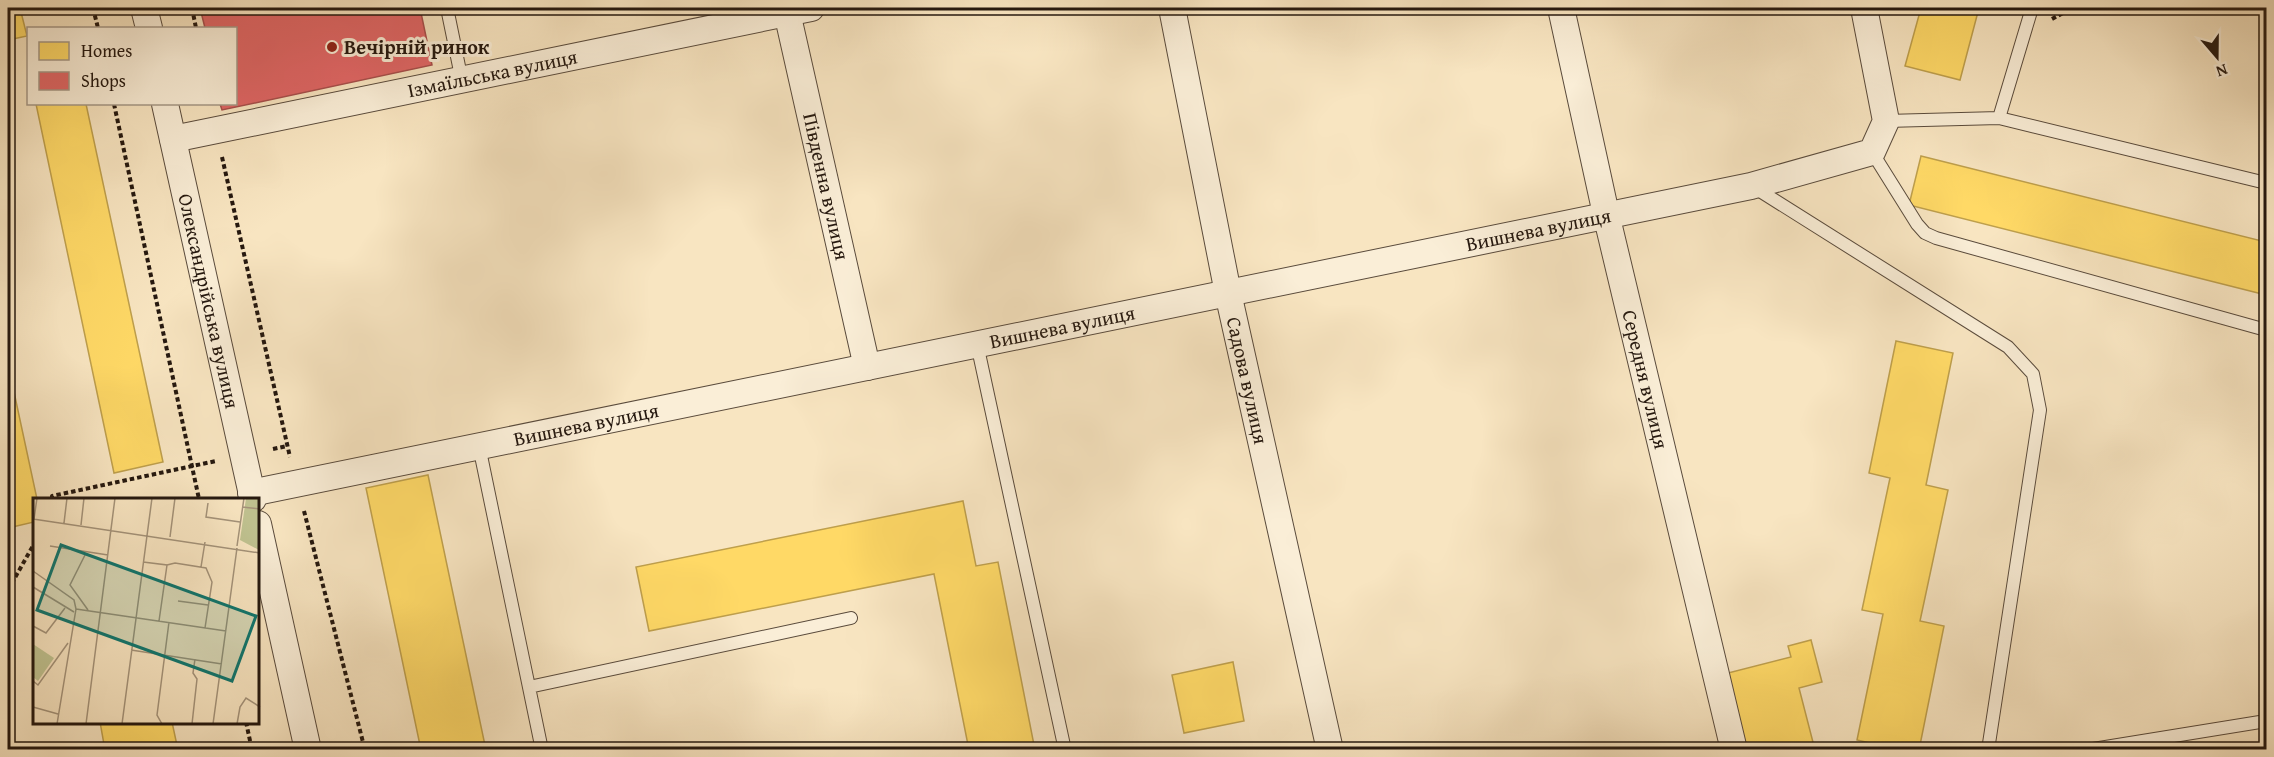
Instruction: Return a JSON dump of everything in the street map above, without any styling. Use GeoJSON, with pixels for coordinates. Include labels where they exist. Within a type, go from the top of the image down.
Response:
{"type":"FeatureCollection","features":[{"type":"Feature","properties":{"kind":"street"},"geometry":{"type":"LineString","coordinates":[[144,8],[149,27]]}},
{"type":"Feature","properties":{"kind":"street","name":"Садова вулиця"},"geometry":{"type":"LineString","coordinates":[[1172,8],[1228,293],[1330,750]]}},
{"type":"Feature","properties":{"kind":"street","name":"Середня вулиця"},"geometry":{"type":"LineString","coordinates":[[1561,8],[1606,214],[1734,750]]}},
{"type":"Feature","properties":{"kind":"street"},"geometry":{"type":"LineString","coordinates":[[1864,8],[1886,122],[1872,152]]}},
{"type":"Feature","properties":{"kind":"street","name":"Ізмаїльська вулиця"},"geometry":{"type":"LineString","coordinates":[[173,139],[462,81],[795,9]]}},
{"type":"Feature","properties":{"kind":"street","name":"Південна вулиця"},"geometry":{"type":"LineString","coordinates":[[795,9],[867,367]]}},
{"type":"Feature","properties":{"kind":"street","name":"Олександрійська вулиця"},"geometry":{"type":"LineString","coordinates":[[165,105],[252,496]]}},
{"type":"Feature","properties":{"kind":"street","name":"Вишнева вулиця"},"geometry":{"type":"LineString","coordinates":[[252,496],[297,483],[1751,186],[1872,152]]}},
{"type":"Feature","properties":{"kind":"street"},"geometry":{"type":"LineString","coordinates":[[260,533],[308,750]]}},
{"type":"Feature","properties":{"kind":"lane"},"geometry":{"type":"LineString","coordinates":[[447,8],[462,81]]}},
{"type":"Feature","properties":{"kind":"lane"},"geometry":{"type":"LineString","coordinates":[[1999,118],[2032,8]]}},
{"type":"Feature","properties":{"kind":"lane"},"geometry":{"type":"LineString","coordinates":[[1886,122],[1999,118],[2266,183]]}},
{"type":"Feature","properties":{"kind":"lane"},"geometry":{"type":"LineString","coordinates":[[1872,152],[1917,224],[1925,233],[1936,238],[2266,330]]}},
{"type":"Feature","properties":{"kind":"lane"},"geometry":{"type":"LineString","coordinates":[[1751,186],[2008,347],[2033,374],[2040,410],[1988,750]]}},
{"type":"Feature","properties":{"kind":"lane"},"geometry":{"type":"LineString","coordinates":[[977,344],[1065,750]]}},
{"type":"Feature","properties":{"kind":"lane"},"geometry":{"type":"LineString","coordinates":[[479,446],[542,750]]}},
{"type":"Feature","properties":{"kind":"lane"},"geometry":{"type":"LineString","coordinates":[[529,687],[851,618]]}},
{"type":"Feature","properties":{"kind":"lane"},"geometry":{"type":"LineString","coordinates":[[2086,750],[2266,721]]}},
{"type":"Feature","properties":{"kind":"path"},"geometry":{"type":"LineString","coordinates":[[93,8],[98,27]]}},
{"type":"Feature","properties":{"kind":"path"},"geometry":{"type":"LineString","coordinates":[[192,8],[196,27]]}},
{"type":"Feature","properties":{"kind":"path"},"geometry":{"type":"LineString","coordinates":[[114,105],[199,498]]}},
{"type":"Feature","properties":{"kind":"path"},"geometry":{"type":"LineString","coordinates":[[216,130],[287,446],[365,750]]}},
{"type":"Feature","properties":{"kind":"path"},"geometry":{"type":"LineString","coordinates":[[51,498],[52,496],[287,446]]}},
{"type":"Feature","properties":{"kind":"path"},"geometry":{"type":"LineString","coordinates":[[8,590],[33,546]]}},
{"type":"Feature","properties":{"kind":"path"},"geometry":{"type":"LineString","coordinates":[[246,724],[252,750]]}},
{"type":"Feature","properties":{"kind":"building: Homes"},"geometry":{"type":"Polygon","coordinates":[[[8,8],[20,8],[27,36],[8,40],[8,8]]]}},
{"type":"Feature","properties":{"kind":"building: Homes"},"geometry":{"type":"Polygon","coordinates":[[[1921,8],[1979,8],[1960,80],[1905,66],[1921,8]]]}},
{"type":"Feature","properties":{"kind":"building: Homes"},"geometry":{"type":"Polygon","coordinates":[[[36,105],[86,105],[163,462],[114,473],[36,105]]]}},
{"type":"Feature","properties":{"kind":"building: Homes"},"geometry":{"type":"Polygon","coordinates":[[[1921,156],[2266,242],[2266,295],[1909,205],[1921,156]]]}},
{"type":"Feature","properties":{"kind":"building: Homes"},"geometry":{"type":"Polygon","coordinates":[[[1896,341],[1953,353],[1926,485],[1948,490],[1920,621],[1944,626],[1919,750],[1900,750],[1857,740],[1883,614],[1862,610],[1890,478],[1869,473],[1896,341]]]}},
{"type":"Feature","properties":{"kind":"building: Homes"},"geometry":{"type":"Polygon","coordinates":[[[8,364],[37,498],[33,498],[33,522],[8,528],[8,364]]]}},
{"type":"Feature","properties":{"kind":"building: Homes"},"geometry":{"type":"Polygon","coordinates":[[[428,475],[486,750],[421,750],[366,488],[428,475]]]}},
{"type":"Feature","properties":{"kind":"building: Homes"},"geometry":{"type":"Polygon","coordinates":[[[963,501],[976,566],[998,562],[1035,750],[969,750],[934,574],[649,631],[636,567],[963,501]]]}},
{"type":"Feature","properties":{"kind":"building: Homes"},"geometry":{"type":"Polygon","coordinates":[[[1811,640],[1822,682],[1799,688],[1815,750],[1747,750],[1728,673],[1791,657],[1788,646],[1811,640]]]}},
{"type":"Feature","properties":{"kind":"building: Homes"},"geometry":{"type":"Polygon","coordinates":[[[1233,662],[1244,721],[1184,733],[1172,675],[1233,662]]]}},
{"type":"Feature","properties":{"kind":"building: Homes"},"geometry":{"type":"Polygon","coordinates":[[[100,724],[172,724],[178,750],[105,750],[100,724]]]}},
{"type":"Feature","properties":{"kind":"building: Shops","name":"Вечірній ринок"},"geometry":{"type":"Polygon","coordinates":[[[200,8],[420,8],[432,65],[222,110],[220,105],[237,105],[237,27],[205,27],[200,8]]]}},
{"type":"Feature","properties":{"kind":"place","name":"Вечірній ринок"},"geometry":{"type":"Point","coordinates":[332,47]}}]}
